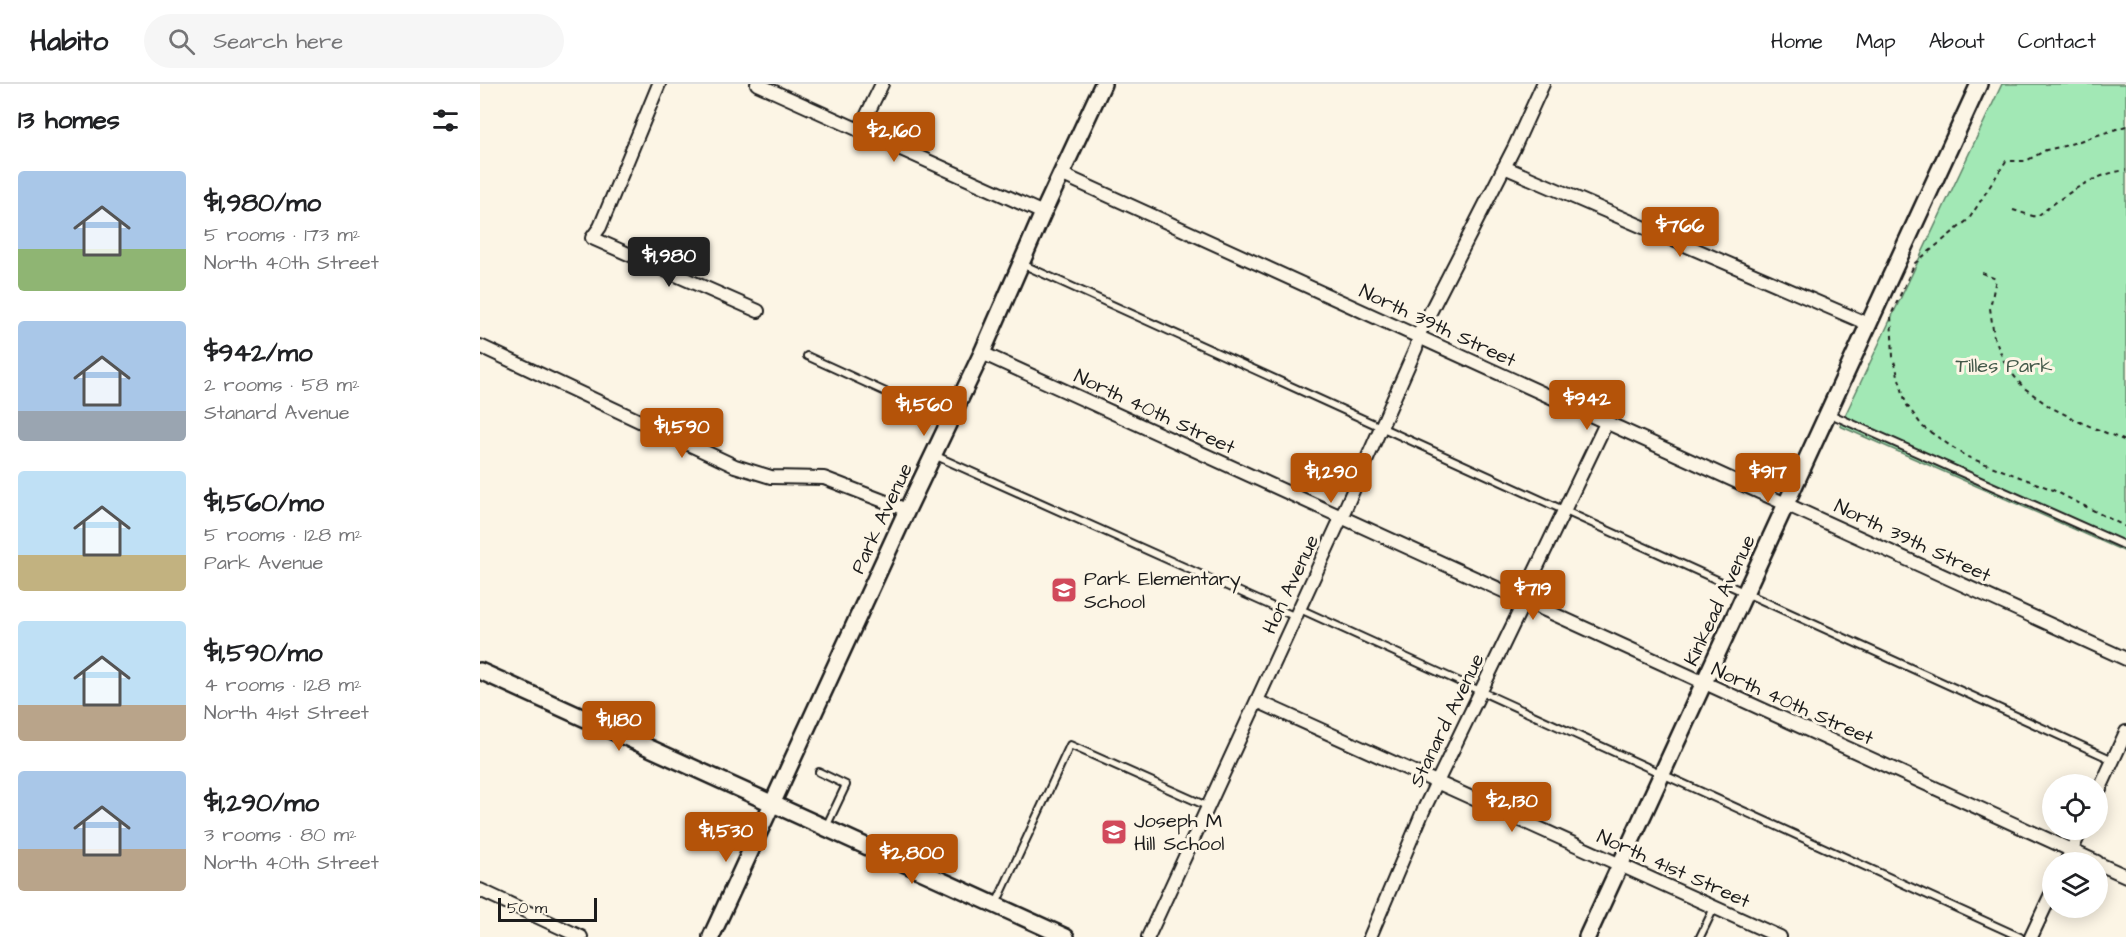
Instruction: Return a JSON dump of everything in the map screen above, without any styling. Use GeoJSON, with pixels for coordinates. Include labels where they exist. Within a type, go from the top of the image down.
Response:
{"type":"FeatureCollection","features":[{"type":"Feature","properties":{"kind":"street"},"geometry":{"type":"LineString","coordinates":[[659,84],[600,226],[592,237],[758,311]]}},
{"type":"Feature","properties":{"kind":"street"},"geometry":{"type":"LineString","coordinates":[[757,84],[1043,213]]}},
{"type":"Feature","properties":{"kind":"street"},"geometry":{"type":"LineString","coordinates":[[859,131],[882,84]]}},
{"type":"Feature","properties":{"kind":"street","name":"Park Avenue"},"geometry":{"type":"LineString","coordinates":[[711,937],[907,510],[982,353],[1043,213],[1103,84]]}},
{"type":"Feature","properties":{"kind":"street","name":"Hon Avenue"},"geometry":{"type":"LineString","coordinates":[[1148,937],[1341,518],[1416,348],[1418,337],[1451,267],[1504,167],[1543,84]]}},
{"type":"Feature","properties":{"kind":"street","name":"Kinkead Avenue"},"geometry":{"type":"LineString","coordinates":[[1587,937],[1979,84]]}},
{"type":"Feature","properties":{"kind":"street"},"geometry":{"type":"LineString","coordinates":[[1504,167],[1868,324]]}},
{"type":"Feature","properties":{"kind":"street","name":"North 39th Street"},"geometry":{"type":"LineString","coordinates":[[1061,174],[2126,659]]}},
{"type":"Feature","properties":{"kind":"street"},"geometry":{"type":"LineString","coordinates":[[480,346],[735,466],[771,477],[824,478],[907,510]]}},
{"type":"Feature","properties":{"kind":"street","name":"North 40th Street"},"geometry":{"type":"LineString","coordinates":[[982,353],[2075,852]]}},
{"type":"Feature","properties":{"kind":"street","name":"Stanard Avenue"},"geometry":{"type":"LineString","coordinates":[[1370,937],[1437,783],[1606,423]]}},
{"type":"Feature","properties":{"kind":"street"},"geometry":{"type":"LineString","coordinates":[[480,671],[1066,937]]}},
{"type":"Feature","properties":{"kind":"street","name":"North 41st Street"},"geometry":{"type":"LineString","coordinates":[[1257,701],[1780,937]]}},
{"type":"Feature","properties":{"kind":"street"},"geometry":{"type":"LineString","coordinates":[[2107,774],[2126,732]]}},
{"type":"Feature","properties":{"kind":"street"},"geometry":{"type":"LineString","coordinates":[[2071,850],[2076,840]]}},
{"type":"Feature","properties":{"kind":"street","name":"North 40th Street"},"geometry":{"type":"LineString","coordinates":[[2108,868],[2126,876]]}},
{"type":"Feature","properties":{"kind":"street"},"geometry":{"type":"LineString","coordinates":[[480,890],[582,937]]}},
{"type":"Feature","properties":{"kind":"street"},"geometry":{"type":"LineString","coordinates":[[2031,937],[2042,913]]}},
{"type":"Feature","properties":{"kind":"lane"},"geometry":{"type":"LineString","coordinates":[[1021,263],[1565,511],[1744,596],[2113,760]]}},
{"type":"Feature","properties":{"kind":"lane"},"geometry":{"type":"LineString","coordinates":[[807,356],[950,421]]}},
{"type":"Feature","properties":{"kind":"lane"},"geometry":{"type":"LineString","coordinates":[[1827,413],[2126,546]]}},
{"type":"Feature","properties":{"kind":"lane"},"geometry":{"type":"LineString","coordinates":[[933,455],[1482,691],[1661,775],[2020,937]]}},
{"type":"Feature","properties":{"kind":"lane"},"geometry":{"type":"LineString","coordinates":[[995,905],[1070,745],[1209,807]]}},
{"type":"Feature","properties":{"kind":"lane"},"geometry":{"type":"LineString","coordinates":[[819,772],[846,785],[826,828]]}},
{"type":"Feature","properties":{"kind":"lane"},"geometry":{"type":"LineString","coordinates":[[1700,937],[1714,908]]}},
{"type":"Feature","properties":{"kind":"path"},"geometry":{"type":"LineString","coordinates":[[2126,126],[2046,150],[2026,161],[2006,161],[1969,219],[1915,263],[1891,315],[1893,357],[1906,404],[1923,426],[1965,456],[2051,489],[2126,527]]}},
{"type":"Feature","properties":{"kind":"path"},"geometry":{"type":"LineString","coordinates":[[2013,210],[2036,217],[2086,182],[2112,172],[2126,170]]}},
{"type":"Feature","properties":{"kind":"path"},"geometry":{"type":"LineString","coordinates":[[1982,273],[1996,279],[1990,308],[1994,337],[2006,366],[2023,387],[2050,407],[2126,441]]}},
{"type":"Feature","properties":{"kind":"green space","name":"Tilles Park"},"geometry":{"type":"Polygon","coordinates":[[[2002,84],[2126,84],[2126,552],[1840,426],[2002,84]]]}},
{"type":"Feature","properties":{"kind":"place","name":"Park Elementary School"},"geometry":{"type":"Point","coordinates":[1064,590]}},
{"type":"Feature","properties":{"kind":"place","name":"Joseph M Hill School"},"geometry":{"type":"Point","coordinates":[1114,832]}}]}
